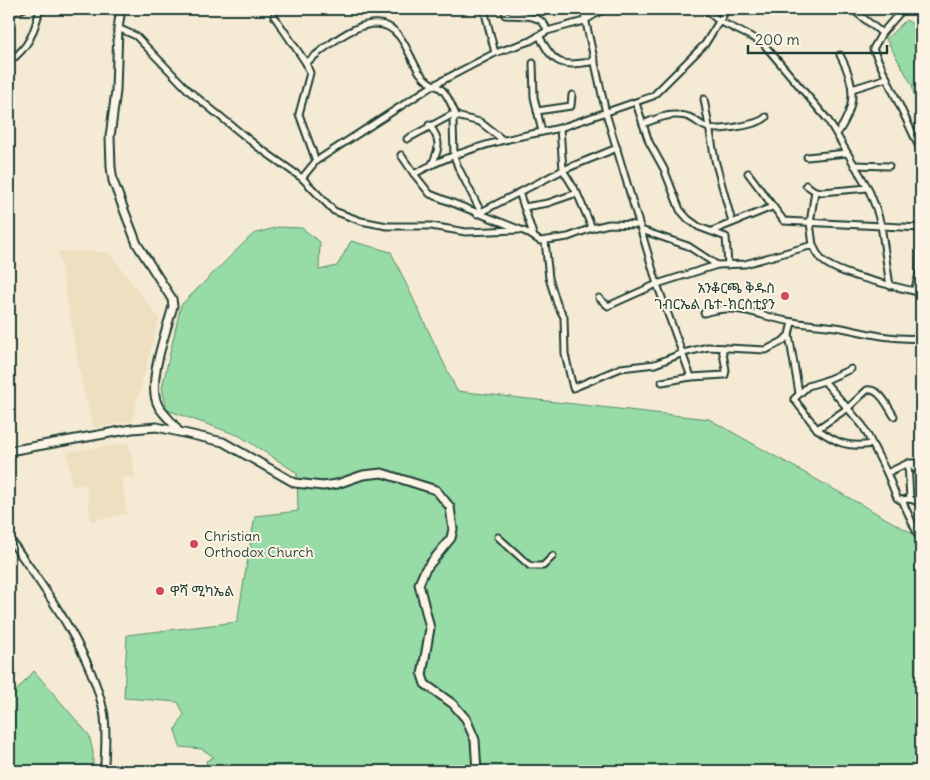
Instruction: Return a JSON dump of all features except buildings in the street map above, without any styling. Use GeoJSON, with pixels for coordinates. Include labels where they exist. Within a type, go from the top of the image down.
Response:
{"type":"FeatureCollection","features":[{"type":"Feature","properties":{"kind":"main road"},"geometry":{"type":"LineString","coordinates":[[121,9],[118,28],[116,91],[110,137],[110,167],[137,244],[146,262],[172,299],[173,306],[156,372],[154,391],[158,406],[178,431]]}},
{"type":"Feature","properties":{"kind":"main road"},"geometry":{"type":"LineString","coordinates":[[9,451],[132,429],[158,427],[223,442],[295,483],[323,486],[337,484],[363,474],[382,473],[429,486],[443,496],[453,514],[453,528],[451,538],[425,570],[419,584],[430,628],[422,675],[425,684],[454,704],[466,719],[475,740],[477,771]]}},
{"type":"Feature","properties":{"kind":"street"},"geometry":{"type":"LineString","coordinates":[[9,14],[23,9]]}},
{"type":"Feature","properties":{"kind":"street"},"geometry":{"type":"LineString","coordinates":[[9,62],[27,46],[40,9]]}},
{"type":"Feature","properties":{"kind":"street"},"geometry":{"type":"LineString","coordinates":[[484,9],[495,53]]}},
{"type":"Feature","properties":{"kind":"street"},"geometry":{"type":"LineString","coordinates":[[583,9],[584,21],[616,148],[657,284],[691,377]]}},
{"type":"Feature","properties":{"kind":"street"},"geometry":{"type":"LineString","coordinates":[[302,178],[316,162],[432,86],[495,53],[530,41],[547,31],[584,21],[604,9]]}},
{"type":"Feature","properties":{"kind":"street"},"geometry":{"type":"LineString","coordinates":[[705,9],[720,21],[754,36],[768,48],[821,110],[868,188],[881,225],[890,286]]}},
{"type":"Feature","properties":{"kind":"street"},"geometry":{"type":"LineString","coordinates":[[414,174],[432,164],[502,140],[560,128],[654,96],[705,44],[728,9]]}},
{"type":"Feature","properties":{"kind":"street"},"geometry":{"type":"LineString","coordinates":[[852,9],[882,33]]}},
{"type":"Feature","properties":{"kind":"street"},"geometry":{"type":"LineString","coordinates":[[903,9],[877,40],[873,52],[921,150]]}},
{"type":"Feature","properties":{"kind":"street"},"geometry":{"type":"LineString","coordinates":[[504,15],[534,18],[545,24],[547,31]]}},
{"type":"Feature","properties":{"kind":"street"},"geometry":{"type":"LineString","coordinates":[[274,16],[310,73],[299,114],[316,162]]}},
{"type":"Feature","properties":{"kind":"street"},"geometry":{"type":"LineString","coordinates":[[306,64],[344,34],[368,24],[378,24],[394,31],[399,36],[417,68],[432,86],[440,89],[455,115],[453,121],[454,156],[479,213]]}},
{"type":"Feature","properties":{"kind":"street"},"geometry":{"type":"LineString","coordinates":[[118,28],[136,36],[189,91],[302,178],[334,211],[373,224],[431,226],[466,232],[519,230]]}},
{"type":"Feature","properties":{"kind":"street"},"geometry":{"type":"LineString","coordinates":[[539,35],[547,52],[557,62],[575,64],[595,61]]}},
{"type":"Feature","properties":{"kind":"street"},"geometry":{"type":"LineString","coordinates":[[837,134],[849,113],[852,89],[852,77],[840,55]]}},
{"type":"Feature","properties":{"kind":"street"},"geometry":{"type":"LineString","coordinates":[[532,62],[532,78],[542,132]]}},
{"type":"Feature","properties":{"kind":"street"},"geometry":{"type":"LineString","coordinates":[[852,89],[887,78]]}},
{"type":"Feature","properties":{"kind":"street"},"geometry":{"type":"LineString","coordinates":[[537,111],[572,106],[572,95]]}},
{"type":"Feature","properties":{"kind":"street"},"geometry":{"type":"LineString","coordinates":[[704,99],[709,128],[732,222]]}},
{"type":"Feature","properties":{"kind":"street"},"geometry":{"type":"LineString","coordinates":[[636,103],[649,142],[664,169],[680,210],[688,220],[705,230],[726,237],[728,265]]}},
{"type":"Feature","properties":{"kind":"street"},"geometry":{"type":"LineString","coordinates":[[643,124],[676,114],[691,116],[709,128],[746,125],[761,121],[766,117]]}},
{"type":"Feature","properties":{"kind":"street"},"geometry":{"type":"LineString","coordinates":[[407,139],[428,126],[455,115],[480,122],[502,140]]}},
{"type":"Feature","properties":{"kind":"street"},"geometry":{"type":"LineString","coordinates":[[428,126],[438,137],[439,143],[432,164]]}},
{"type":"Feature","properties":{"kind":"street"},"geometry":{"type":"LineString","coordinates":[[560,128],[563,170],[577,194],[592,228]]}},
{"type":"Feature","properties":{"kind":"street"},"geometry":{"type":"LineString","coordinates":[[479,213],[563,170],[616,148]]}},
{"type":"Feature","properties":{"kind":"street"},"geometry":{"type":"LineString","coordinates":[[806,157],[847,152]]}},
{"type":"Feature","properties":{"kind":"street"},"geometry":{"type":"LineString","coordinates":[[401,155],[430,194],[545,241],[568,237],[609,224],[640,227],[688,246],[717,265]]}},
{"type":"Feature","properties":{"kind":"street"},"geometry":{"type":"LineString","coordinates":[[854,165],[889,166]]}},
{"type":"Feature","properties":{"kind":"street"},"geometry":{"type":"LineString","coordinates":[[748,174],[784,221],[921,228]]}},
{"type":"Feature","properties":{"kind":"street"},"geometry":{"type":"LineString","coordinates":[[806,185],[815,191],[832,192],[868,188]]}},
{"type":"Feature","properties":{"kind":"street"},"geometry":{"type":"LineString","coordinates":[[815,191],[810,223],[813,245],[821,259],[828,264],[890,286],[921,293]]}},
{"type":"Feature","properties":{"kind":"street"},"geometry":{"type":"LineString","coordinates":[[519,192],[534,237]]}},
{"type":"Feature","properties":{"kind":"street"},"geometry":{"type":"LineString","coordinates":[[524,207],[548,204],[577,194]]}},
{"type":"Feature","properties":{"kind":"street"},"geometry":{"type":"LineString","coordinates":[[712,231],[772,207]]}},
{"type":"Feature","properties":{"kind":"street"},"geometry":{"type":"LineString","coordinates":[[914,291],[919,275],[921,236]]}},
{"type":"Feature","properties":{"kind":"street"},"geometry":{"type":"LineString","coordinates":[[545,241],[549,278],[557,304],[564,317],[565,354],[573,388],[622,368],[655,364],[683,353],[708,348],[766,350],[784,341],[789,335]]}},
{"type":"Feature","properties":{"kind":"street"},"geometry":{"type":"LineString","coordinates":[[599,298],[608,306],[657,284],[717,265],[758,260],[813,245]]}},
{"type":"Feature","properties":{"kind":"street"},"geometry":{"type":"LineString","coordinates":[[704,313],[727,307],[792,322],[843,328],[893,339],[921,338]]}},
{"type":"Feature","properties":{"kind":"street"},"geometry":{"type":"LineString","coordinates":[[792,322],[789,335],[799,393]]}},
{"type":"Feature","properties":{"kind":"street"},"geometry":{"type":"LineString","coordinates":[[662,382],[691,377],[725,375],[726,370],[722,348]]}},
{"type":"Feature","properties":{"kind":"street"},"geometry":{"type":"LineString","coordinates":[[851,369],[808,386],[794,399],[817,430],[840,444],[846,443],[855,447],[872,444]]}},
{"type":"Feature","properties":{"kind":"street"},"geometry":{"type":"LineString","coordinates":[[824,381],[863,426],[887,473],[897,498],[902,500],[910,499],[921,503]]}},
{"type":"Feature","properties":{"kind":"street"},"geometry":{"type":"LineString","coordinates":[[817,430],[848,408],[867,390],[872,390],[885,401],[894,416]]}},
{"type":"Feature","properties":{"kind":"street"},"geometry":{"type":"LineString","coordinates":[[887,473],[910,464],[921,463]]}},
{"type":"Feature","properties":{"kind":"street"},"geometry":{"type":"LineString","coordinates":[[910,464],[921,477]]}},
{"type":"Feature","properties":{"kind":"street"},"geometry":{"type":"LineString","coordinates":[[910,464],[910,499]]}},
{"type":"Feature","properties":{"kind":"street"},"geometry":{"type":"LineString","coordinates":[[902,500],[921,542]]}},
{"type":"Feature","properties":{"kind":"street"},"geometry":{"type":"LineString","coordinates":[[498,537],[530,566],[542,566],[552,556]]}},
{"type":"Feature","properties":{"kind":"street"},"geometry":{"type":"LineString","coordinates":[[9,538],[45,588],[87,665],[104,715],[104,771]]}},
{"type":"Feature","properties":{"kind":"shaded area"},"geometry":{"type":"Polygon","coordinates":[[[58,251],[108,252],[159,318],[132,421],[94,428],[83,389],[58,251]]]}},
{"type":"Feature","properties":{"kind":"shaded area"},"geometry":{"type":"Polygon","coordinates":[[[129,443],[135,477],[121,478],[127,513],[91,521],[86,485],[72,486],[67,452],[129,443]]]}},
{"type":"Feature","properties":{"kind":"green space"},"geometry":{"type":"Polygon","coordinates":[[[906,20],[921,29],[921,128],[912,85],[886,39],[906,20]]]}},
{"type":"Feature","properties":{"kind":"green space"},"geometry":{"type":"Polygon","coordinates":[[[278,227],[302,228],[320,242],[319,270],[337,266],[351,241],[391,252],[457,391],[709,419],[917,536],[921,563],[921,771],[208,771],[206,761],[214,757],[202,749],[180,747],[175,730],[184,714],[178,702],[124,698],[127,635],[237,622],[255,516],[298,511],[297,473],[240,436],[167,410],[162,388],[181,305],[253,234],[278,227]]]}},
{"type":"Feature","properties":{"kind":"green space"},"geometry":{"type":"Polygon","coordinates":[[[34,671],[89,735],[93,752],[93,768],[89,771],[9,771],[9,699],[34,671]]]}},
{"type":"Feature","properties":{"kind":"place","name":"አንቆርጫ ቅዱስ ገብርኤል ቤተ-ክርስቲያን"},"geometry":{"type":"Point","coordinates":[785,296]}},
{"type":"Feature","properties":{"kind":"place","name":"Christian Orthodox Church"},"geometry":{"type":"Point","coordinates":[194,544]}},
{"type":"Feature","properties":{"kind":"place","name":"ዋሻ ሚካኤል"},"geometry":{"type":"Point","coordinates":[160,591]}}]}
